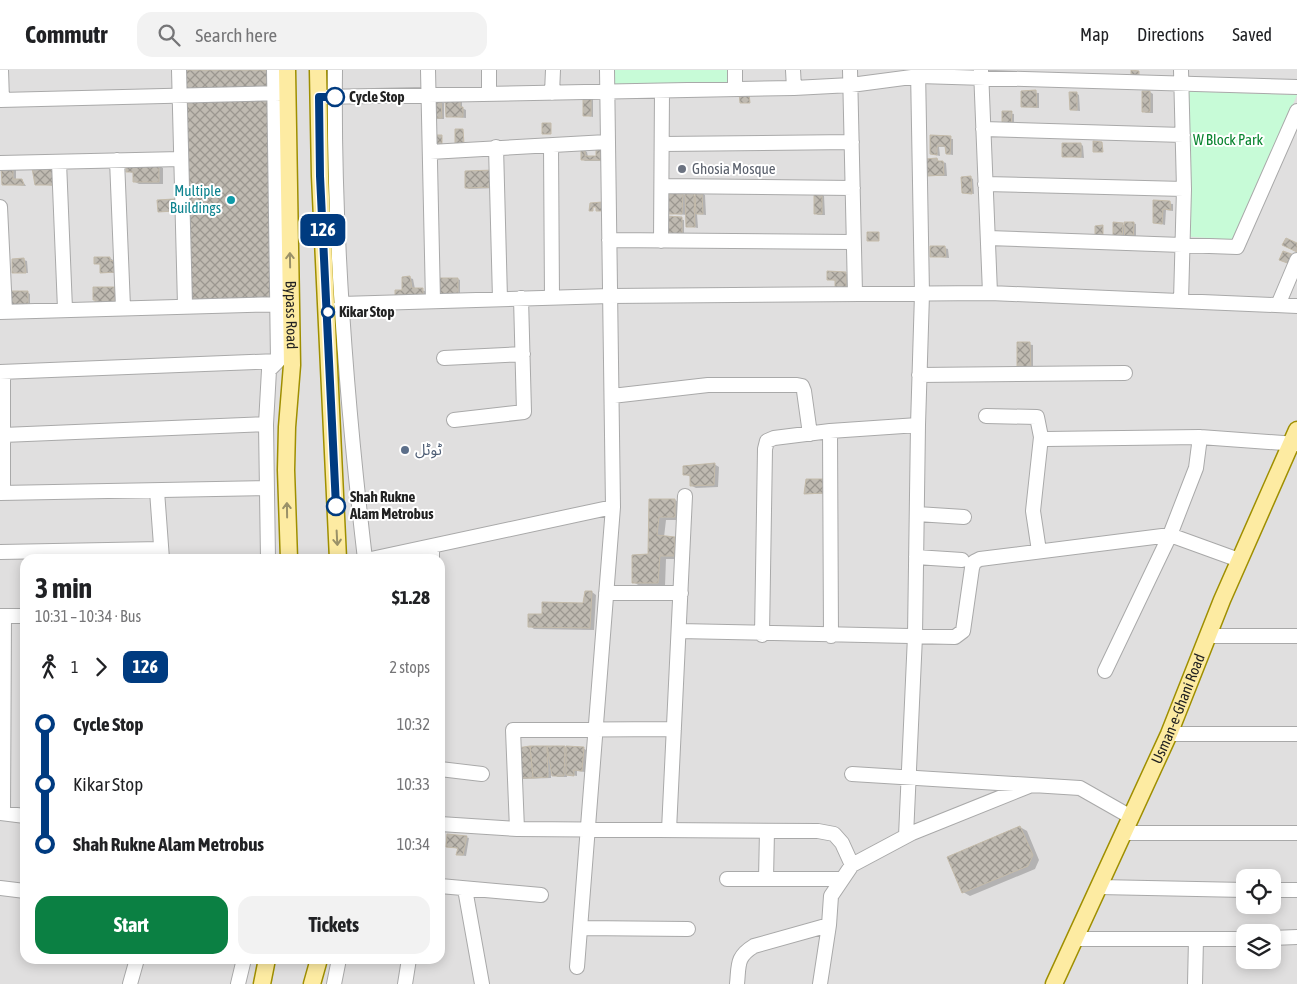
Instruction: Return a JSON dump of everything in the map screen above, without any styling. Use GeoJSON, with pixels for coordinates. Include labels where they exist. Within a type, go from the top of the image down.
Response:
{"type":"FeatureCollection","features":[{"type":"Feature","properties":{"kind":"main road","name":"Bypass Road"},"geometry":{"type":"LineString","coordinates":[[287,70],[281,93],[292,365],[286,452],[289,554]]}},
{"type":"Feature","properties":{"kind":"main road"},"geometry":{"type":"LineString","coordinates":[[318,70],[327,97],[320,176],[338,554]]}},
{"type":"Feature","properties":{"kind":"main road","name":"Usman-e-Ghani Road"},"geometry":{"type":"LineString","coordinates":[[1054,984],[1169,734],[1239,560],[1295,440]]}},
{"type":"Feature","properties":{"kind":"main road"},"geometry":{"type":"LineString","coordinates":[[262,984],[266,964]]}},
{"type":"Feature","properties":{"kind":"main road"},"geometry":{"type":"LineString","coordinates":[[312,984],[318,964]]}},
{"type":"Feature","properties":{"kind":"street"},"geometry":{"type":"LineString","coordinates":[[1,70],[1,100],[281,93]]}},
{"type":"Feature","properties":{"kind":"street"},"geometry":{"type":"LineString","coordinates":[[179,70],[184,305]]}},
{"type":"Feature","properties":{"kind":"street"},"geometry":{"type":"LineString","coordinates":[[268,554],[266,424],[269,370],[278,361],[279,304],[281,93],[274,70]]}},
{"type":"Feature","properties":{"kind":"street"},"geometry":{"type":"LineString","coordinates":[[335,70],[327,97],[341,304],[365,554]]}},
{"type":"Feature","properties":{"kind":"street"},"geometry":{"type":"LineString","coordinates":[[428,70],[433,301]]}},
{"type":"Feature","properties":{"kind":"street"},"geometry":{"type":"LineString","coordinates":[[489,70],[489,93]]}},
{"type":"Feature","properties":{"kind":"street"},"geometry":{"type":"LineString","coordinates":[[552,93],[553,70]]}},
{"type":"Feature","properties":{"kind":"street"},"geometry":{"type":"LineString","coordinates":[[577,967],[613,507],[607,70]]}},
{"type":"Feature","properties":{"kind":"street"},"geometry":{"type":"LineString","coordinates":[[735,70],[735,90]]}},
{"type":"Feature","properties":{"kind":"street"},"geometry":{"type":"LineString","coordinates":[[793,70],[794,88]]}},
{"type":"Feature","properties":{"kind":"street"},"geometry":{"type":"LineString","coordinates":[[850,70],[853,188],[852,242],[855,293]]}},
{"type":"Feature","properties":{"kind":"street"},"geometry":{"type":"LineString","coordinates":[[1180,70],[1184,189],[1181,301]]}},
{"type":"Feature","properties":{"kind":"street"},"geometry":{"type":"LineString","coordinates":[[327,97],[794,88],[851,85],[919,73],[981,74],[1181,84],[1297,86]]}},
{"type":"Feature","properties":{"kind":"street"},"geometry":{"type":"LineString","coordinates":[[906,836],[915,636],[922,294],[919,73]]}},
{"type":"Feature","properties":{"kind":"street"},"geometry":{"type":"LineString","coordinates":[[981,74],[990,293]]}},
{"type":"Feature","properties":{"kind":"street"},"geometry":{"type":"LineString","coordinates":[[661,242],[662,91]]}},
{"type":"Feature","properties":{"kind":"street"},"geometry":{"type":"LineString","coordinates":[[988,238],[1237,247],[1297,112]]}},
{"type":"Feature","properties":{"kind":"street"},"geometry":{"type":"LineString","coordinates":[[983,129],[1183,135]]}},
{"type":"Feature","properties":{"kind":"street"},"geometry":{"type":"LineString","coordinates":[[430,152],[607,142]]}},
{"type":"Feature","properties":{"kind":"street"},"geometry":{"type":"LineString","coordinates":[[662,144],[852,142]]}},
{"type":"Feature","properties":{"kind":"street"},"geometry":{"type":"LineString","coordinates":[[551,146],[552,298]]}},
{"type":"Feature","properties":{"kind":"street"},"geometry":{"type":"LineString","coordinates":[[496,147],[500,299]]}},
{"type":"Feature","properties":{"kind":"street"},"geometry":{"type":"LineString","coordinates":[[0,163],[181,159]]}},
{"type":"Feature","properties":{"kind":"street"},"geometry":{"type":"LineString","coordinates":[[118,160],[123,307]]}},
{"type":"Feature","properties":{"kind":"street"},"geometry":{"type":"LineString","coordinates":[[59,162],[65,309]]}},
{"type":"Feature","properties":{"kind":"street"},"geometry":{"type":"LineString","coordinates":[[986,184],[1184,189]]}},
{"type":"Feature","properties":{"kind":"street"},"geometry":{"type":"LineString","coordinates":[[662,186],[853,188]]}},
{"type":"Feature","properties":{"kind":"street"},"geometry":{"type":"LineString","coordinates":[[0,207],[3,312],[184,305],[279,304]]}},
{"type":"Feature","properties":{"kind":"street"},"geometry":{"type":"LineString","coordinates":[[609,240],[661,242],[852,242]]}},
{"type":"Feature","properties":{"kind":"street"},"geometry":{"type":"LineString","coordinates":[[1278,305],[1297,260]]}},
{"type":"Feature","properties":{"kind":"street"},"geometry":{"type":"LineString","coordinates":[[341,304],[610,296],[990,293],[1297,306]]}},
{"type":"Feature","properties":{"kind":"street"},"geometry":{"type":"LineString","coordinates":[[454,420],[524,412],[521,298]]}},
{"type":"Feature","properties":{"kind":"street"},"geometry":{"type":"LineString","coordinates":[[444,358],[523,354]]}},
{"type":"Feature","properties":{"kind":"street"},"geometry":{"type":"LineString","coordinates":[[266,488],[1,493],[3,435],[1,372],[278,361]]}},
{"type":"Feature","properties":{"kind":"street"},"geometry":{"type":"LineString","coordinates":[[919,375],[1125,373]]}},
{"type":"Feature","properties":{"kind":"street"},"geometry":{"type":"LineString","coordinates":[[612,396],[708,385],[797,385],[802,386],[804,391],[810,434]]}},
{"type":"Feature","properties":{"kind":"street"},"geometry":{"type":"LineString","coordinates":[[986,416],[1037,417],[1041,437],[1033,511],[1039,551]]}},
{"type":"Feature","properties":{"kind":"street"},"geometry":{"type":"LineString","coordinates":[[3,435],[266,424]]}},
{"type":"Feature","properties":{"kind":"street"},"geometry":{"type":"LineString","coordinates":[[762,634],[765,450],[768,441],[774,438],[830,431],[918,425]]}},
{"type":"Feature","properties":{"kind":"street"},"geometry":{"type":"LineString","coordinates":[[830,431],[831,636]]}},
{"type":"Feature","properties":{"kind":"street"},"geometry":{"type":"LineString","coordinates":[[1041,437],[1046,439],[1200,437],[1295,440]]}},
{"type":"Feature","properties":{"kind":"street"},"geometry":{"type":"LineString","coordinates":[[1105,671],[1170,536],[1196,468],[1200,437]]}},
{"type":"Feature","properties":{"kind":"street"},"geometry":{"type":"LineString","coordinates":[[0,552],[162,554],[157,491]]}},
{"type":"Feature","properties":{"kind":"street"},"geometry":{"type":"LineString","coordinates":[[669,830],[686,496]]}},
{"type":"Feature","properties":{"kind":"street"},"geometry":{"type":"LineString","coordinates":[[415,554],[432,552],[613,507]]}},
{"type":"Feature","properties":{"kind":"street"},"geometry":{"type":"LineString","coordinates":[[916,514],[964,517]]}},
{"type":"Feature","properties":{"kind":"street"},"geometry":{"type":"LineString","coordinates":[[679,631],[831,636],[960,635],[963,631],[974,562],[980,559],[1170,536],[1239,560]]}},
{"type":"Feature","properties":{"kind":"street"},"geometry":{"type":"LineString","coordinates":[[916,557],[962,560]]}},
{"type":"Feature","properties":{"kind":"street"},"geometry":{"type":"LineString","coordinates":[[606,592],[681,593]]}},
{"type":"Feature","properties":{"kind":"street"},"geometry":{"type":"LineString","coordinates":[[20,616],[2,616],[2,813],[20,815]]}},
{"type":"Feature","properties":{"kind":"street"},"geometry":{"type":"LineString","coordinates":[[1208,636],[1297,636]]}},
{"type":"Feature","properties":{"kind":"street"},"geometry":{"type":"LineString","coordinates":[[517,829],[513,730],[674,729]]}},
{"type":"Feature","properties":{"kind":"street"},"geometry":{"type":"LineString","coordinates":[[1169,734],[1297,734]]}},
{"type":"Feature","properties":{"kind":"street"},"geometry":{"type":"LineString","coordinates":[[445,770],[482,774]]}},
{"type":"Feature","properties":{"kind":"street"},"geometry":{"type":"LineString","coordinates":[[852,774],[1080,788],[1131,817]]}},
{"type":"Feature","properties":{"kind":"street"},"geometry":{"type":"LineString","coordinates":[[820,984],[829,925],[831,896],[852,865],[906,836],[1029,786]]}},
{"type":"Feature","properties":{"kind":"street"},"geometry":{"type":"LineString","coordinates":[[445,824],[517,829],[818,831],[834,834],[842,843],[852,865]]}},
{"type":"Feature","properties":{"kind":"street"},"geometry":{"type":"LineString","coordinates":[[766,879],[767,831]]}},
{"type":"Feature","properties":{"kind":"street"},"geometry":{"type":"LineString","coordinates":[[1124,833],[1297,833]]}},
{"type":"Feature","properties":{"kind":"street"},"geometry":{"type":"LineString","coordinates":[[727,879],[841,879]]}},
{"type":"Feature","properties":{"kind":"street"},"geometry":{"type":"LineString","coordinates":[[445,887],[541,895]]}},
{"type":"Feature","properties":{"kind":"street"},"geometry":{"type":"LineString","coordinates":[[1099,887],[1236,890]]}},
{"type":"Feature","properties":{"kind":"street"},"geometry":{"type":"LineString","coordinates":[[0,888],[20,890]]}},
{"type":"Feature","properties":{"kind":"street"},"geometry":{"type":"LineString","coordinates":[[465,889],[482,984]]}},
{"type":"Feature","properties":{"kind":"street"},"geometry":{"type":"LineString","coordinates":[[1281,890],[1297,890]]}},
{"type":"Feature","properties":{"kind":"street"},"geometry":{"type":"LineString","coordinates":[[737,984],[739,960],[743,953],[754,946],[829,925]]}},
{"type":"Feature","properties":{"kind":"street"},"geometry":{"type":"LineString","coordinates":[[580,928],[688,929]]}},
{"type":"Feature","properties":{"kind":"street"},"geometry":{"type":"LineString","coordinates":[[1076,939],[1236,938]]}},
{"type":"Feature","properties":{"kind":"street"},"geometry":{"type":"LineString","coordinates":[[1281,938],[1297,938]]}},
{"type":"Feature","properties":{"kind":"street"},"geometry":{"type":"LineString","coordinates":[[1195,984],[1196,940]]}},
{"type":"Feature","properties":{"kind":"street"},"geometry":{"type":"LineString","coordinates":[[130,984],[136,964]]}},
{"type":"Feature","properties":{"kind":"street"},"geometry":{"type":"LineString","coordinates":[[238,984],[243,964]]}},
{"type":"Feature","properties":{"kind":"street"},"geometry":{"type":"LineString","coordinates":[[335,984],[338,964]]}},
{"type":"Feature","properties":{"kind":"street"},"geometry":{"type":"LineString","coordinates":[[405,984],[408,964]]}},
{"type":"Feature","properties":{"kind":"shaded area"},"geometry":{"type":"Polygon","coordinates":[[[0,70],[1297,70],[1297,984],[0,984],[0,70]]]}},
{"type":"Feature","properties":{"kind":"green space"},"geometry":{"type":"Polygon","coordinates":[[[608,70],[734,70],[735,84],[609,85],[608,70]]]}},
{"type":"Feature","properties":{"kind":"green space","name":"W Block Park"},"geometry":{"type":"Polygon","coordinates":[[[1180,91],[1297,95],[1234,240],[1182,236],[1180,91]]]}},
{"type":"Feature","properties":{"kind":"building"},"geometry":{"type":"Polygon","coordinates":[[[184,70],[273,70],[273,86],[185,90],[184,70]]]}},
{"type":"Feature","properties":{"kind":"building"},"geometry":{"type":"Polygon","coordinates":[[[1131,70],[1139,71],[1139,82],[1131,81],[1131,70]]]}},
{"type":"Feature","properties":{"kind":"building"},"geometry":{"type":"Polygon","coordinates":[[[1036,90],[1037,107],[1021,107],[1021,91],[1036,90]]]}},
{"type":"Feature","properties":{"kind":"building"},"geometry":{"type":"Polygon","coordinates":[[[1142,91],[1150,91],[1150,112],[1142,112],[1142,91]]]}},
{"type":"Feature","properties":{"kind":"building"},"geometry":{"type":"Polygon","coordinates":[[[1069,92],[1077,92],[1077,110],[1070,110],[1069,92]]]}},
{"type":"Feature","properties":{"kind":"building"},"geometry":{"type":"Polygon","coordinates":[[[739,93],[749,93],[750,103],[740,103],[739,93]]]}},
{"type":"Feature","properties":{"kind":"building"},"geometry":{"type":"Polygon","coordinates":[[[591,94],[591,116],[583,116],[583,96],[591,94]]]}},
{"type":"Feature","properties":{"kind":"building"},"geometry":{"type":"Polygon","coordinates":[[[445,98],[460,98],[460,107],[463,107],[463,117],[446,117],[445,98]]]}},
{"type":"Feature","properties":{"kind":"building","name":"Multiple Buildings"},"geometry":{"type":"Polygon","coordinates":[[[185,100],[274,100],[274,299],[190,300],[185,100]]]}},
{"type":"Feature","properties":{"kind":"building"},"geometry":{"type":"Polygon","coordinates":[[[433,100],[441,100],[442,118],[433,118],[433,100]]]}},
{"type":"Feature","properties":{"kind":"building"},"geometry":{"type":"Polygon","coordinates":[[[1002,111],[1012,111],[1011,129],[1002,128],[1002,111]]]}},
{"type":"Feature","properties":{"kind":"building"},"geometry":{"type":"Polygon","coordinates":[[[542,123],[551,123],[551,134],[542,134],[542,123]]]}},
{"type":"Feature","properties":{"kind":"building"},"geometry":{"type":"Polygon","coordinates":[[[455,129],[463,129],[464,144],[455,144],[455,129]]]}},
{"type":"Feature","properties":{"kind":"building"},"geometry":{"type":"Polygon","coordinates":[[[434,135],[442,135],[442,147],[434,147],[434,135]]]}},
{"type":"Feature","properties":{"kind":"building"},"geometry":{"type":"Polygon","coordinates":[[[930,135],[951,136],[950,154],[946,154],[945,146],[937,146],[937,155],[930,154],[930,135]]]}},
{"type":"Feature","properties":{"kind":"building"},"geometry":{"type":"Polygon","coordinates":[[[1093,141],[1102,142],[1103,152],[1093,152],[1093,141]]]}},
{"type":"Feature","properties":{"kind":"building"},"geometry":{"type":"Polygon","coordinates":[[[1062,143],[1081,143],[1081,157],[1062,157],[1062,143]]]}},
{"type":"Feature","properties":{"kind":"building"},"geometry":{"type":"Polygon","coordinates":[[[581,149],[585,149],[585,156],[596,156],[596,149],[601,149],[602,160],[581,160],[581,149]]]}},
{"type":"Feature","properties":{"kind":"building"},"geometry":{"type":"Polygon","coordinates":[[[937,158],[938,161],[943,161],[944,175],[927,176],[926,159],[937,158]]]}},
{"type":"Feature","properties":{"kind":"building"},"geometry":{"type":"Polygon","coordinates":[[[126,164],[159,164],[159,182],[133,182],[133,172],[126,172],[126,164]]]}},
{"type":"Feature","properties":{"kind":"building"},"geometry":{"type":"Polygon","coordinates":[[[1,167],[13,167],[13,179],[22,179],[24,185],[2,185],[1,167]]]}},
{"type":"Feature","properties":{"kind":"building"},"geometry":{"type":"Polygon","coordinates":[[[53,167],[53,185],[35,185],[32,168],[53,167]]]}},
{"type":"Feature","properties":{"kind":"building"},"geometry":{"type":"Polygon","coordinates":[[[494,170],[494,187],[465,188],[465,171],[494,170]]]}},
{"type":"Feature","properties":{"kind":"building"},"geometry":{"type":"Polygon","coordinates":[[[971,176],[972,194],[962,193],[961,177],[971,176]]]}},
{"type":"Feature","properties":{"kind":"building"},"geometry":{"type":"Polygon","coordinates":[[[695,192],[702,192],[703,214],[696,214],[695,192]]]}},
{"type":"Feature","properties":{"kind":"building"},"geometry":{"type":"Polygon","coordinates":[[[683,193],[682,214],[666,214],[666,194],[683,193]]]}},
{"type":"Feature","properties":{"kind":"building"},"geometry":{"type":"Polygon","coordinates":[[[685,193],[694,193],[695,227],[686,227],[685,193]]]}},
{"type":"Feature","properties":{"kind":"building"},"geometry":{"type":"Polygon","coordinates":[[[814,193],[822,193],[822,214],[814,214],[814,193]]]}},
{"type":"Feature","properties":{"kind":"building"},"geometry":{"type":"Polygon","coordinates":[[[174,199],[174,211],[158,212],[157,200],[174,199]]]}},
{"type":"Feature","properties":{"kind":"building"},"geometry":{"type":"Polygon","coordinates":[[[1153,200],[1170,201],[1171,210],[1163,209],[1162,224],[1153,223],[1153,200]]]}},
{"type":"Feature","properties":{"kind":"building"},"geometry":{"type":"Polygon","coordinates":[[[603,202],[604,211],[596,211],[596,207],[593,207],[593,211],[589,211],[590,203],[603,202]]]}},
{"type":"Feature","properties":{"kind":"building"},"geometry":{"type":"Polygon","coordinates":[[[665,216],[682,217],[682,239],[665,239],[665,216]]]}},
{"type":"Feature","properties":{"kind":"building"},"geometry":{"type":"Polygon","coordinates":[[[1113,222],[1123,223],[1122,240],[1113,240],[1113,222]]]}},
{"type":"Feature","properties":{"kind":"building"},"geometry":{"type":"Polygon","coordinates":[[[1124,222],[1134,222],[1133,241],[1125,241],[1124,222]]]}},
{"type":"Feature","properties":{"kind":"building"},"geometry":{"type":"Polygon","coordinates":[[[1103,225],[1103,241],[1095,241],[1095,226],[1103,225]]]}},
{"type":"Feature","properties":{"kind":"building"},"geometry":{"type":"Polygon","coordinates":[[[867,232],[879,232],[879,241],[867,241],[867,232]]]}},
{"type":"Feature","properties":{"kind":"building"},"geometry":{"type":"Polygon","coordinates":[[[1286,238],[1297,243],[1297,252],[1282,245],[1286,238]]]}},
{"type":"Feature","properties":{"kind":"building"},"geometry":{"type":"Polygon","coordinates":[[[930,246],[945,246],[946,257],[930,257],[930,246]]]}},
{"type":"Feature","properties":{"kind":"building"},"geometry":{"type":"Polygon","coordinates":[[[1283,251],[1297,256],[1293,265],[1279,260],[1283,251]]]}},
{"type":"Feature","properties":{"kind":"building"},"geometry":{"type":"Polygon","coordinates":[[[94,257],[110,257],[110,261],[115,260],[116,272],[100,273],[100,264],[94,264],[94,257]]]}},
{"type":"Feature","properties":{"kind":"building"},"geometry":{"type":"Polygon","coordinates":[[[24,258],[26,273],[12,273],[12,259],[24,258]]]}},
{"type":"Feature","properties":{"kind":"building"},"geometry":{"type":"Polygon","coordinates":[[[827,271],[846,272],[846,292],[835,292],[835,280],[827,280],[827,271]]]}},
{"type":"Feature","properties":{"kind":"building"},"geometry":{"type":"Polygon","coordinates":[[[410,276],[412,288],[423,288],[423,298],[395,298],[395,290],[402,290],[402,277],[410,276]]]}},
{"type":"Feature","properties":{"kind":"building"},"geometry":{"type":"Polygon","coordinates":[[[436,278],[458,278],[458,296],[437,296],[436,278]]]}},
{"type":"Feature","properties":{"kind":"building"},"geometry":{"type":"Polygon","coordinates":[[[93,287],[115,287],[116,306],[95,307],[93,287]]]}},
{"type":"Feature","properties":{"kind":"building"},"geometry":{"type":"Polygon","coordinates":[[[6,291],[28,291],[28,309],[7,309],[6,291]]]}},
{"type":"Feature","properties":{"kind":"building"},"geometry":{"type":"Polygon","coordinates":[[[1017,342],[1030,342],[1031,371],[1017,372],[1017,342]]]}},
{"type":"Feature","properties":{"kind":"building"},"geometry":{"type":"Polygon","coordinates":[[[715,463],[714,485],[690,486],[690,475],[683,475],[683,466],[715,463]]]}},
{"type":"Feature","properties":{"kind":"building"},"geometry":{"type":"Polygon","coordinates":[[[806,479],[825,479],[825,493],[804,494],[806,479]]]}},
{"type":"Feature","properties":{"kind":"building"},"geometry":{"type":"Polygon","coordinates":[[[649,499],[675,499],[675,517],[659,517],[657,535],[675,537],[674,556],[660,556],[658,583],[632,583],[632,555],[648,554],[649,499]]]}},
{"type":"Feature","properties":{"kind":"building"},"geometry":{"type":"Polygon","coordinates":[[[585,591],[592,591],[590,628],[528,627],[528,614],[542,614],[542,602],[583,603],[585,591]]]}},
{"type":"Feature","properties":{"kind":"building"},"geometry":{"type":"Polygon","coordinates":[[[530,746],[533,778],[518,778],[517,748],[530,746]]]}},
{"type":"Feature","properties":{"kind":"building"},"geometry":{"type":"Polygon","coordinates":[[[530,746],[547,746],[548,777],[533,778],[530,746]]]}},
{"type":"Feature","properties":{"kind":"building"},"geometry":{"type":"Polygon","coordinates":[[[547,746],[565,746],[564,776],[552,776],[547,746]]]}},
{"type":"Feature","properties":{"kind":"building"},"geometry":{"type":"Polygon","coordinates":[[[566,746],[584,747],[582,771],[574,770],[574,776],[566,775],[566,746]]]}},
{"type":"Feature","properties":{"kind":"building"},"geometry":{"type":"Polygon","coordinates":[[[1020,826],[1033,855],[1028,866],[962,893],[947,857],[1020,826]]]}},
{"type":"Feature","properties":{"kind":"building"},"geometry":{"type":"Polygon","coordinates":[[[447,834],[467,836],[463,855],[456,855],[458,848],[446,847],[447,834]]]}},
{"type":"Feature","properties":{"kind":"bus line","name":"126"},"geometry":{"type":"LineString","coordinates":[[335,97],[319,97],[320,176],[336,506]]}},
{"type":"Feature","properties":{"kind":"place","name":"Cycle Stop"},"geometry":{"type":"Point","coordinates":[335,97]}},
{"type":"Feature","properties":{"kind":"place","name":"Ghosia Mosque"},"geometry":{"type":"Point","coordinates":[682,169]}},
{"type":"Feature","properties":{"kind":"place","name":"Multiple Buildings"},"geometry":{"type":"Point","coordinates":[231,200]}},
{"type":"Feature","properties":{"kind":"place","name":"Kikar Stop"},"geometry":{"type":"Point","coordinates":[328,312]}},
{"type":"Feature","properties":{"kind":"place","name":"ٹوٹل"},"geometry":{"type":"Point","coordinates":[405,450]}},
{"type":"Feature","properties":{"kind":"place","name":"Shah Rukne Alam Metrobus"},"geometry":{"type":"Point","coordinates":[336,506]}}]}
